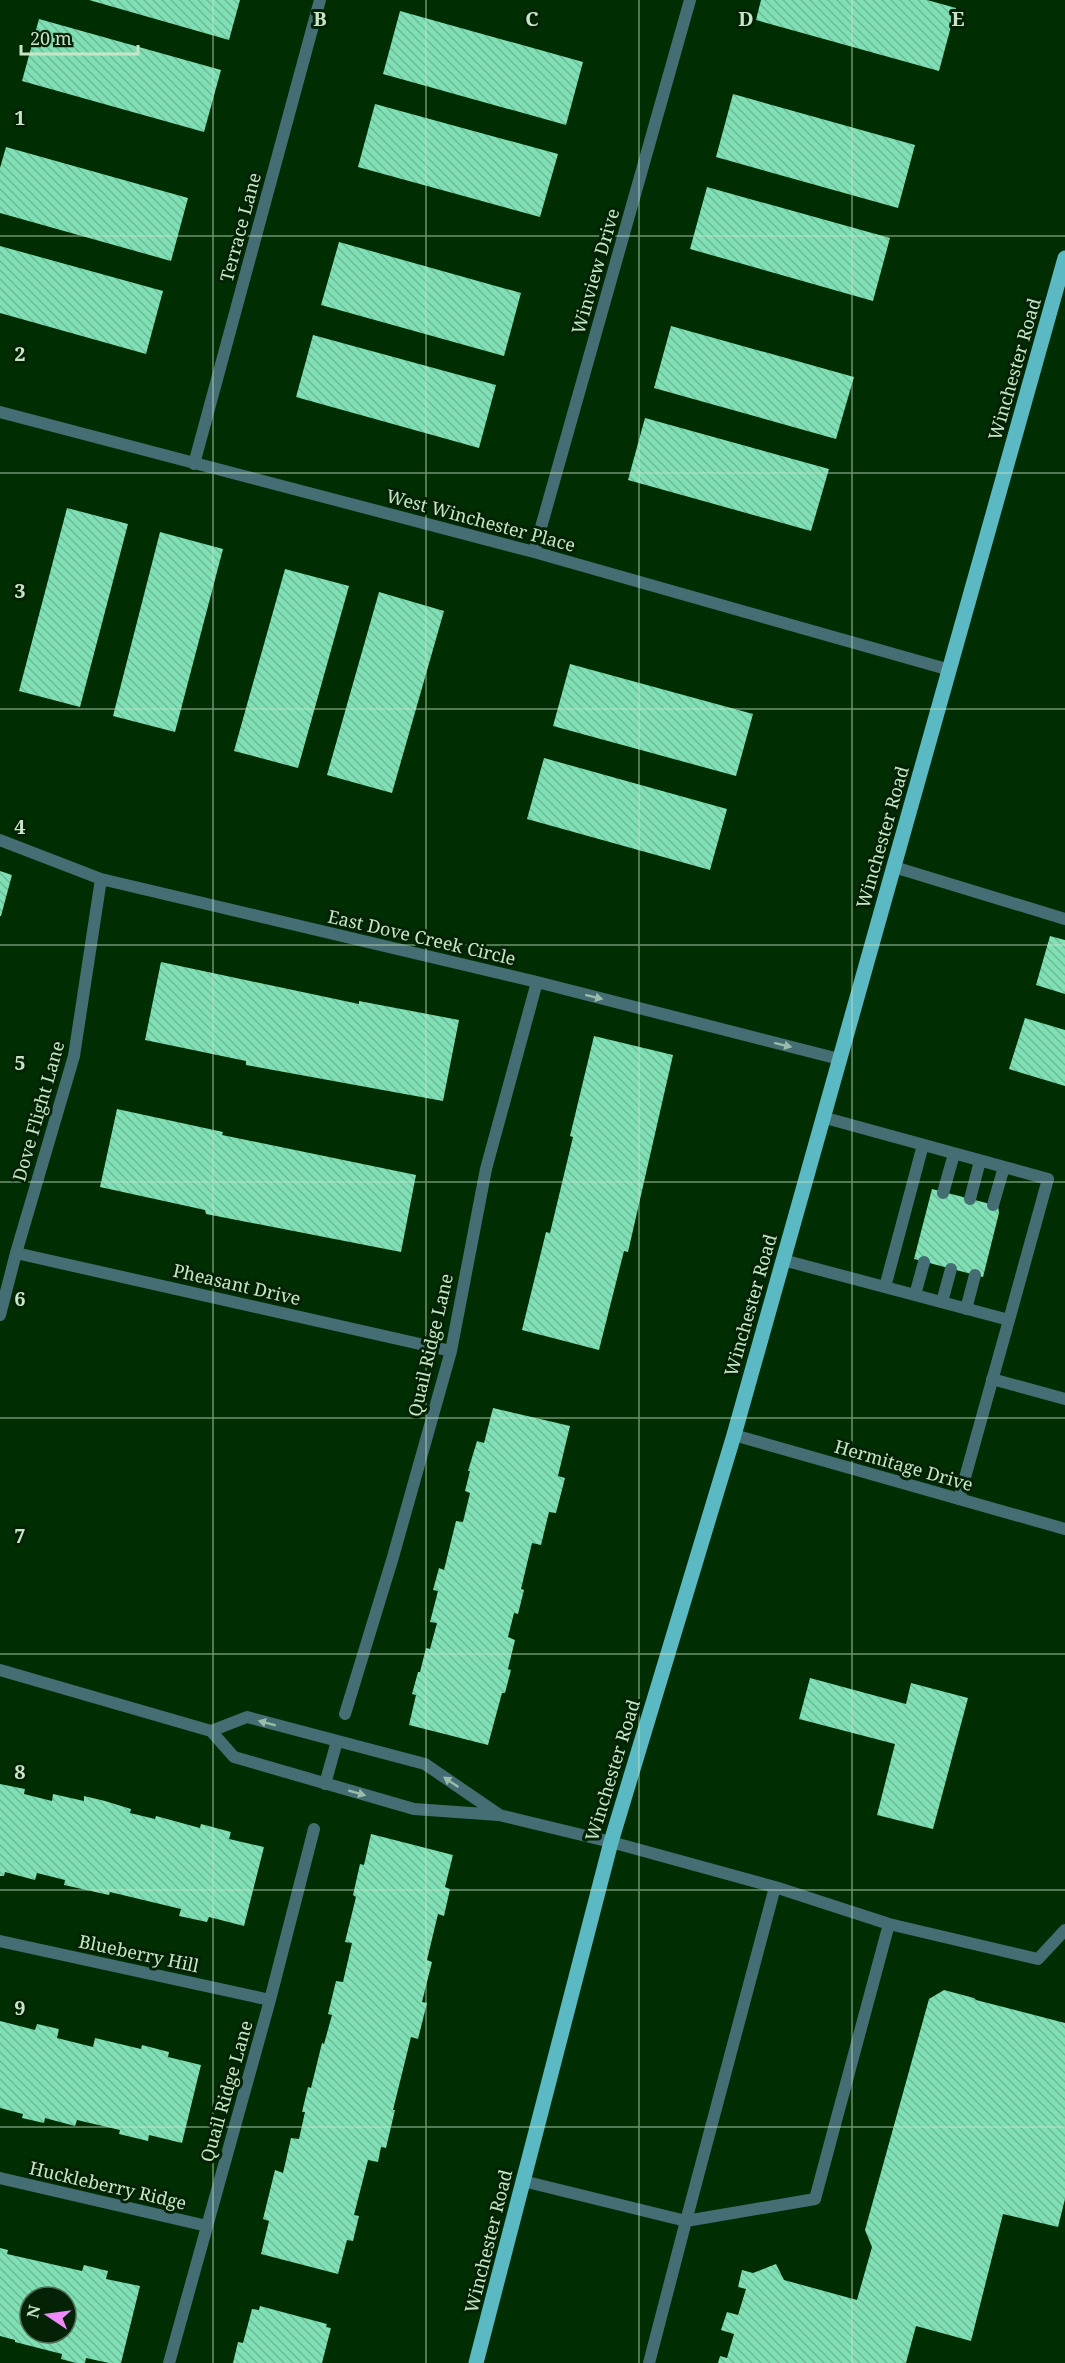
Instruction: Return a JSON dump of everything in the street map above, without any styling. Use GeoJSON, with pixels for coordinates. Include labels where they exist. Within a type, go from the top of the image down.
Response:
{"type":"FeatureCollection","features":[{"type":"Feature","properties":{"kind":"main road","name":"Winchester Road"},"geometry":{"type":"LineString","coordinates":[[476,2363],[611,1842],[734,1435],[1065,258]]}},
{"type":"Feature","properties":{"kind":"street","name":"Terrace Lane"},"geometry":{"type":"LineString","coordinates":[[194,464],[320,0]]}},
{"type":"Feature","properties":{"kind":"street","name":"Winview Drive"},"geometry":{"type":"LineString","coordinates":[[534,552],[690,0]]}},
{"type":"Feature","properties":{"kind":"street","name":"West Winchester Place"},"geometry":{"type":"LineString","coordinates":[[0,412],[534,552],[950,670]]}},
{"type":"Feature","properties":{"kind":"street","name":"East Dove Creek Circle"},"geometry":{"type":"LineString","coordinates":[[0,840],[101,879],[537,982],[839,1059]]}},
{"type":"Feature","properties":{"kind":"street"},"geometry":{"type":"LineString","coordinates":[[894,867],[1065,919]]}},
{"type":"Feature","properties":{"kind":"street","name":"Dove Flight Lane"},"geometry":{"type":"LineString","coordinates":[[0,1315],[74,1056],[101,879]]}},
{"type":"Feature","properties":{"kind":"street","name":"Quail Ridge Lane"},"geometry":{"type":"LineString","coordinates":[[345,1714],[393,1557],[451,1351],[486,1169],[537,982]]}},
{"type":"Feature","properties":{"kind":"street"},"geometry":{"type":"LineString","coordinates":[[822,1117],[1048,1179],[959,1499]]}},
{"type":"Feature","properties":{"kind":"street"},"geometry":{"type":"LineString","coordinates":[[885,1287],[923,1145]]}},
{"type":"Feature","properties":{"kind":"street"},"geometry":{"type":"LineString","coordinates":[[943,1193],[954,1154]]}},
{"type":"Feature","properties":{"kind":"street"},"geometry":{"type":"LineString","coordinates":[[970,1199],[980,1161]]}},
{"type":"Feature","properties":{"kind":"street"},"geometry":{"type":"LineString","coordinates":[[993,1205],[1004,1167]]}},
{"type":"Feature","properties":{"kind":"street","name":"Pheasant Drive"},"geometry":{"type":"LineString","coordinates":[[16,1253],[451,1351]]}},
{"type":"Feature","properties":{"kind":"street"},"geometry":{"type":"LineString","coordinates":[[783,1260],[1009,1320]]}},
{"type":"Feature","properties":{"kind":"street"},"geometry":{"type":"LineString","coordinates":[[915,1295],[924,1262]]}},
{"type":"Feature","properties":{"kind":"street"},"geometry":{"type":"LineString","coordinates":[[942,1302],[951,1269]]}},
{"type":"Feature","properties":{"kind":"street"},"geometry":{"type":"LineString","coordinates":[[966,1309],[975,1275]]}},
{"type":"Feature","properties":{"kind":"street"},"geometry":{"type":"LineString","coordinates":[[992,1379],[1065,1399]]}},
{"type":"Feature","properties":{"kind":"street","name":"Hermitage Drive"},"geometry":{"type":"LineString","coordinates":[[734,1435],[1065,1529]]}},
{"type":"Feature","properties":{"kind":"street"},"geometry":{"type":"LineString","coordinates":[[0,1670],[211,1731],[234,1757],[414,1809],[499,1815],[611,1842],[775,1887],[889,1924],[1038,1959],[1065,1930]]}},
{"type":"Feature","properties":{"kind":"street"},"geometry":{"type":"LineString","coordinates":[[211,1731],[247,1717],[425,1764],[499,1815]]}},
{"type":"Feature","properties":{"kind":"street"},"geometry":{"type":"LineString","coordinates":[[325,1784],[337,1741]]}},
{"type":"Feature","properties":{"kind":"street","name":"Quail Ridge Lane"},"geometry":{"type":"LineString","coordinates":[[169,2363],[270,2000],[314,1829]]}},
{"type":"Feature","properties":{"kind":"street"},"geometry":{"type":"LineString","coordinates":[[649,2363],[775,1887]]}},
{"type":"Feature","properties":{"kind":"street"},"geometry":{"type":"LineString","coordinates":[[523,2181],[686,2221],[815,2199],[889,1924]]}},
{"type":"Feature","properties":{"kind":"street","name":"Blueberry Hill"},"geometry":{"type":"LineString","coordinates":[[0,1941],[270,2000]]}},
{"type":"Feature","properties":{"kind":"street","name":"Huckleberry Ridge"},"geometry":{"type":"LineString","coordinates":[[0,2178],[207,2226]]}},
{"type":"Feature","properties":{"kind":"building"},"geometry":{"type":"Polygon","coordinates":[[[89,0],[240,0],[229,40],[89,0]]]}},
{"type":"Feature","properties":{"kind":"building"},"geometry":{"type":"Polygon","coordinates":[[[761,0],[927,0],[956,8],[939,71],[756,20],[761,0]]]}},
{"type":"Feature","properties":{"kind":"building"},"geometry":{"type":"Polygon","coordinates":[[[400,11],[583,62],[566,125],[383,74],[400,11]]]}},
{"type":"Feature","properties":{"kind":"building"},"geometry":{"type":"Polygon","coordinates":[[[39,19],[221,70],[204,132],[22,81],[39,19]]]}},
{"type":"Feature","properties":{"kind":"building"},"geometry":{"type":"Polygon","coordinates":[[[733,94],[915,145],[898,208],[716,157],[733,94]]]}},
{"type":"Feature","properties":{"kind":"building"},"geometry":{"type":"Polygon","coordinates":[[[375,104],[558,154],[540,217],[358,167],[375,104]]]}},
{"type":"Feature","properties":{"kind":"building"},"geometry":{"type":"Polygon","coordinates":[[[6,147],[188,198],[171,261],[0,213],[0,168],[6,147]]]}},
{"type":"Feature","properties":{"kind":"building"},"geometry":{"type":"Polygon","coordinates":[[[707,187],[890,238],[873,301],[690,249],[707,187]]]}},
{"type":"Feature","properties":{"kind":"building"},"geometry":{"type":"Polygon","coordinates":[[[339,242],[521,293],[504,356],[321,305],[339,242]]]}},
{"type":"Feature","properties":{"kind":"building"},"geometry":{"type":"Polygon","coordinates":[[[0,246],[163,291],[146,354],[0,313],[0,246]]]}},
{"type":"Feature","properties":{"kind":"building"},"geometry":{"type":"Polygon","coordinates":[[[671,326],[854,377],[836,439],[654,388],[671,326]]]}},
{"type":"Feature","properties":{"kind":"building"},"geometry":{"type":"Polygon","coordinates":[[[313,335],[496,385],[479,448],[296,397],[313,335]]]}},
{"type":"Feature","properties":{"kind":"building"},"geometry":{"type":"Polygon","coordinates":[[[645,418],[829,469],[811,531],[628,480],[645,418]]]}},
{"type":"Feature","properties":{"kind":"building"},"geometry":{"type":"Polygon","coordinates":[[[67,508],[128,524],[80,707],[19,691],[67,508]]]}},
{"type":"Feature","properties":{"kind":"building"},"geometry":{"type":"Polygon","coordinates":[[[160,532],[223,549],[175,732],[113,716],[160,532]]]}},
{"type":"Feature","properties":{"kind":"building"},"geometry":{"type":"Polygon","coordinates":[[[285,569],[349,586],[298,768],[234,751],[285,569]]]}},
{"type":"Feature","properties":{"kind":"building"},"geometry":{"type":"Polygon","coordinates":[[[379,592],[444,611],[392,793],[327,775],[379,592]]]}},
{"type":"Feature","properties":{"kind":"building"},"geometry":{"type":"Polygon","coordinates":[[[570,664],[753,714],[736,776],[553,726],[570,664]]]}},
{"type":"Feature","properties":{"kind":"building"},"geometry":{"type":"Polygon","coordinates":[[[544,758],[727,809],[710,870],[527,819],[544,758]]]}},
{"type":"Feature","properties":{"kind":"building"},"geometry":{"type":"Polygon","coordinates":[[[0,871],[12,875],[1,916],[0,916],[0,871]]]}},
{"type":"Feature","properties":{"kind":"building"},"geometry":{"type":"Polygon","coordinates":[[[1050,936],[1065,940],[1065,994],[1036,985],[1050,936]]]}},
{"type":"Feature","properties":{"kind":"building"},"geometry":{"type":"Polygon","coordinates":[[[161,962],[359,1004],[359,1001],[459,1020],[443,1101],[246,1065],[246,1061],[145,1040],[161,962]]]}},
{"type":"Feature","properties":{"kind":"building"},"geometry":{"type":"Polygon","coordinates":[[[1025,1018],[1065,1030],[1065,1086],[1009,1069],[1025,1018]]]}},
{"type":"Feature","properties":{"kind":"building"},"geometry":{"type":"Polygon","coordinates":[[[594,1036],[673,1055],[628,1252],[624,1251],[599,1350],[522,1330],[546,1232],[550,1233],[594,1036]]]}},
{"type":"Feature","properties":{"kind":"building"},"geometry":{"type":"Polygon","coordinates":[[[117,1109],[223,1132],[222,1135],[416,1175],[401,1252],[206,1214],[205,1210],[100,1187],[117,1109]]]}},
{"type":"Feature","properties":{"kind":"building"},"geometry":{"type":"Polygon","coordinates":[[[932,1189],[998,1206],[999,1213],[983,1277],[914,1259],[932,1189]]]}},
{"type":"Feature","properties":{"kind":"building"},"geometry":{"type":"Polygon","coordinates":[[[493,1408],[570,1426],[558,1476],[565,1478],[556,1513],[549,1512],[541,1545],[532,1543],[521,1589],[524,1590],[518,1614],[514,1613],[508,1637],[515,1640],[508,1669],[511,1670],[505,1693],[502,1693],[488,1745],[409,1725],[416,1695],[412,1694],[418,1672],[420,1672],[426,1648],[430,1649],[437,1623],[430,1622],[438,1591],[433,1590],[439,1568],[444,1570],[456,1521],[463,1522],[470,1493],[465,1491],[470,1471],[468,1471],[477,1441],[484,1443],[493,1408]]]}},
{"type":"Feature","properties":{"kind":"building"},"geometry":{"type":"Polygon","coordinates":[[[810,1678],[906,1704],[911,1683],[968,1698],[933,1829],[877,1815],[895,1744],[799,1719],[810,1678]]]}},
{"type":"Feature","properties":{"kind":"building"},"geometry":{"type":"Polygon","coordinates":[[[0,1784],[25,1789],[24,1794],[52,1801],[53,1794],[84,1801],[84,1796],[105,1801],[131,1809],[130,1813],[155,1819],[156,1816],[200,1828],[201,1824],[231,1832],[229,1839],[264,1847],[244,1926],[209,1917],[207,1922],[179,1916],[181,1909],[110,1892],[109,1895],[64,1885],[65,1880],[37,1873],[35,1880],[5,1872],[4,1876],[0,1876],[0,1784]]]}},
{"type":"Feature","properties":{"kind":"building"},"geometry":{"type":"Polygon","coordinates":[[[371,1834],[453,1855],[445,1887],[450,1889],[444,1916],[438,1914],[427,1960],[432,1962],[422,2002],[427,2003],[418,2039],[411,2037],[386,2148],[381,2147],[378,2162],[368,2160],[354,2215],[359,2216],[353,2241],[347,2240],[338,2274],[261,2254],[269,2221],[263,2219],[275,2170],[283,2173],[291,2138],[299,2139],[308,2087],[311,2088],[322,2043],[324,2044],[332,2015],[328,2014],[336,1981],[343,1982],[352,1943],[345,1942],[356,1897],[353,1895],[360,1864],[364,1865],[371,1834]]]}},
{"type":"Feature","properties":{"kind":"building"},"geometry":{"type":"Polygon","coordinates":[[[944,1990],[1065,2023],[1065,2199],[1058,2227],[1003,2214],[971,2341],[916,2326],[906,2363],[718,2363],[720,2356],[727,2358],[734,2334],[721,2330],[727,2312],[738,2315],[746,2289],[738,2287],[742,2270],[753,2273],[776,2264],[784,2280],[857,2300],[872,2247],[865,2230],[929,1999],[944,1990]]]}},
{"type":"Feature","properties":{"kind":"building"},"geometry":{"type":"Polygon","coordinates":[[[0,2021],[35,2030],[37,2024],[59,2029],[57,2038],[93,2047],[95,2038],[141,2049],[142,2045],[169,2052],[168,2057],[201,2065],[182,2143],[149,2135],[148,2141],[119,2134],[120,2130],[77,2120],[75,2126],[45,2118],[44,2123],[22,2118],[23,2114],[0,2108],[0,2021]]]}},
{"type":"Feature","properties":{"kind":"building"},"geometry":{"type":"Polygon","coordinates":[[[0,2248],[8,2250],[7,2254],[82,2271],[84,2265],[108,2271],[106,2279],[140,2286],[121,2363],[86,2358],[85,2363],[76,2363],[61,2359],[62,2354],[27,2345],[78,2345],[78,2285],[18,2285],[18,2343],[0,2336],[0,2248]]]}},
{"type":"Feature","properties":{"kind":"building"},"geometry":{"type":"Polygon","coordinates":[[[260,2306],[327,2324],[326,2327],[331,2328],[322,2363],[233,2363],[238,2342],[243,2343],[252,2309],[259,2310],[260,2306]]]}}]}
